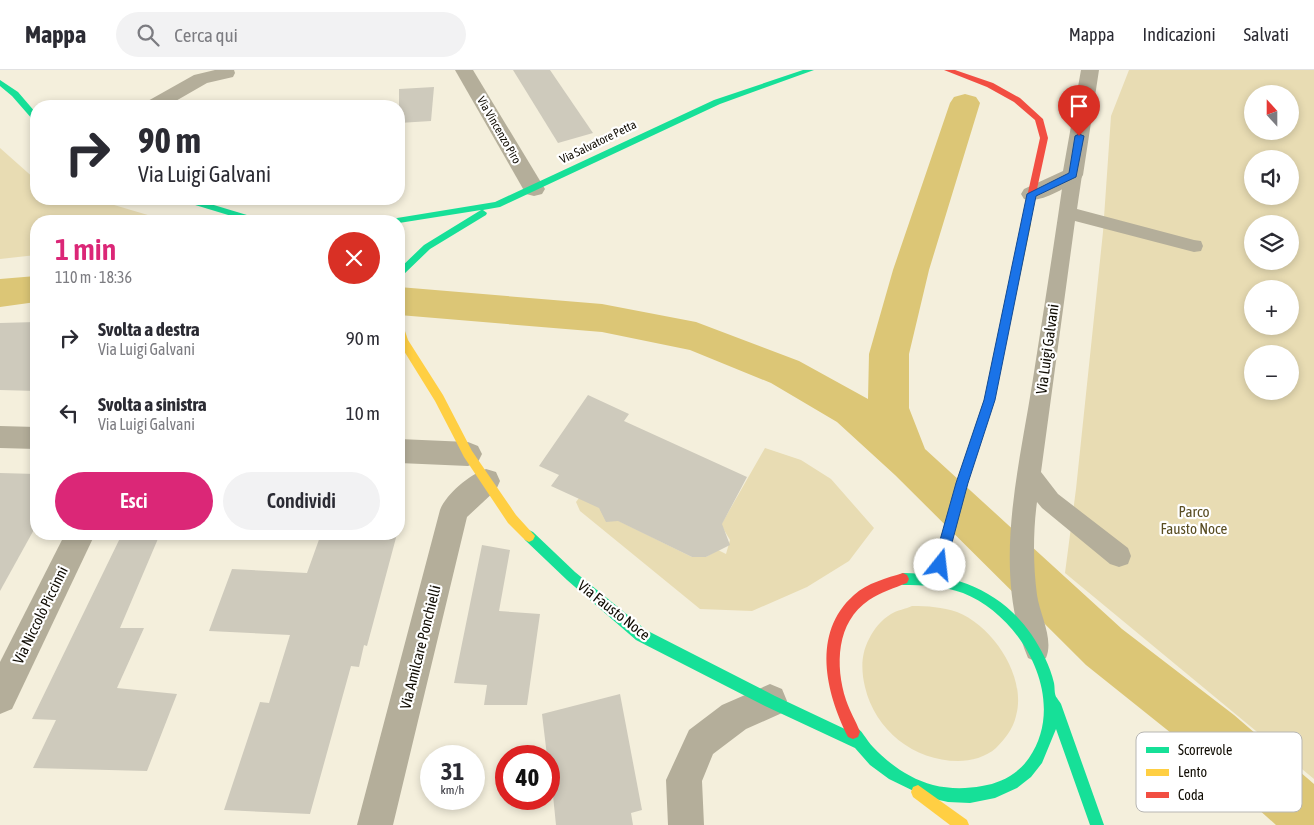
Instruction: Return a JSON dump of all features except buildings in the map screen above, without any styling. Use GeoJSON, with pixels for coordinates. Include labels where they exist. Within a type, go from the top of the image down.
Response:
{"type":"FeatureCollection","features":[{"type":"Feature","properties":{"kind":"street","name":"Via Vincenzo Piro"},"geometry":{"type":"LineString","coordinates":[[464,70],[534,189]]}},
{"type":"Feature","properties":{"kind":"street","name":"Via Salvatore Petta"},"geometry":{"type":"LineString","coordinates":[[405,219],[497,205],[717,102],[810,70]]}},
{"type":"Feature","properties":{"kind":"street"},"geometry":{"type":"LineString","coordinates":[[936,579],[962,483],[989,400],[1044,138],[1039,119],[1017,100],[990,85],[948,70]]}},
{"type":"Feature","properties":{"kind":"street","name":"Via Luigi Galvani"},"geometry":{"type":"LineString","coordinates":[[1073,175],[1090,70]]}},
{"type":"Feature","properties":{"kind":"street"},"geometry":{"type":"LineString","coordinates":[[164,100],[201,79],[230,71]]}},
{"type":"Feature","properties":{"kind":"street"},"geometry":{"type":"LineString","coordinates":[[0,82],[15,94],[30,111]]}},
{"type":"Feature","properties":{"kind":"street"},"geometry":{"type":"LineString","coordinates":[[1032,194],[1073,175]]}},
{"type":"Feature","properties":{"kind":"street"},"geometry":{"type":"LineString","coordinates":[[205,205],[238,215]]}},
{"type":"Feature","properties":{"kind":"street"},"geometry":{"type":"LineString","coordinates":[[405,265],[410,258],[443,236],[497,205]]}},
{"type":"Feature","properties":{"kind":"street","name":"Via Fausto Noce"},"geometry":{"type":"LineString","coordinates":[[405,344],[439,398],[468,454],[512,519],[571,576],[641,635],[770,701],[856,741]]}},
{"type":"Feature","properties":{"kind":"street"},"geometry":{"type":"LineString","coordinates":[[0,437],[30,438]]}},
{"type":"Feature","properties":{"kind":"street"},"geometry":{"type":"LineString","coordinates":[[405,452],[468,454]]}},
{"type":"Feature","properties":{"kind":"street","name":"Via Amilcare Ponchielli"},"geometry":{"type":"LineString","coordinates":[[375,825],[454,510],[486,481]]}},
{"type":"Feature","properties":{"kind":"street","name":"Via Niccolò Piccinni"},"geometry":{"type":"LineString","coordinates":[[0,697],[77,540]]}},
{"type":"Feature","properties":{"kind":"street"},"geometry":{"type":"LineString","coordinates":[[962,825],[879,765],[856,741],[838,706],[831,669],[835,636],[850,608],[873,589],[903,579],[936,579],[966,587],[995,604],[1020,628],[1038,657],[1096,825]]}},
{"type":"Feature","properties":{"kind":"street"},"geometry":{"type":"LineString","coordinates":[[907,784],[944,796],[981,796],[1014,784],[1037,761],[1050,730],[1050,695]]}},
{"type":"Feature","properties":{"kind":"street"},"geometry":{"type":"LineString","coordinates":[[686,825],[684,780],[701,742],[734,717],[770,701]]}},
{"type":"Feature","properties":{"kind":"lane","name":"Via Luigi Galvani"},"geometry":{"type":"LineString","coordinates":[[1038,657],[1024,595],[1022,523],[1073,175]]}},
{"type":"Feature","properties":{"kind":"lane"},"geometry":{"type":"LineString","coordinates":[[1067,213],[1194,246]]}},
{"type":"Feature","properties":{"kind":"lane"},"geometry":{"type":"LineString","coordinates":[[1029,475],[1050,502],[1119,556]]}},
{"type":"Feature","properties":{"kind":"green space","name":"Parco Fausto Noce"},"geometry":{"type":"Polygon","coordinates":[[[1129,70],[1314,70],[1314,779],[1302,769],[1302,732],[1257,732],[1065,573],[1076,489],[1103,232],[1111,116],[1129,70]]]}},
{"type":"Feature","properties":{"kind":"green space"},"geometry":{"type":"Polygon","coordinates":[[[0,148],[30,175],[30,205],[114,205],[148,215],[30,215],[30,256],[0,259],[0,148]]]}},
{"type":"Feature","properties":{"kind":"green space"},"geometry":{"type":"Polygon","coordinates":[[[765,448],[801,460],[831,479],[874,528],[849,561],[807,587],[752,611],[700,609],[580,511],[576,502],[582,494],[617,520],[692,557],[706,557],[718,550],[726,554],[730,540],[721,525],[765,448]]]}},
{"type":"Feature","properties":{"kind":"green space"},"geometry":{"type":"Polygon","coordinates":[[[912,606],[946,609],[970,619],[994,641],[1012,670],[1018,701],[1016,716],[1013,725],[1005,737],[988,754],[968,760],[942,760],[912,749],[887,729],[870,703],[862,668],[866,645],[873,632],[884,619],[893,613],[912,606]]]}},
{"type":"Feature","properties":{"kind":"waterway"},"geometry":{"type":"LineString","coordinates":[[907,457],[888,408],[889,354],[911,270],[965,103]]}},
{"type":"Feature","properties":{"kind":"waterway"},"geometry":{"type":"LineString","coordinates":[[0,293],[30,290]]}},
{"type":"Feature","properties":{"kind":"waterway"},"geometry":{"type":"LineString","coordinates":[[405,302],[602,318],[696,337],[785,372],[852,410],[910,462],[1104,647],[1212,732]]}},
{"type":"Feature","properties":{"kind":"waterway"},"geometry":{"type":"LineString","coordinates":[[1302,810],[1314,821]]}},
{"type":"Feature","properties":{"kind":"traffic: fast"},"geometry":{"type":"LineString","coordinates":[[405,219],[497,205],[717,102],[810,70]]}},
{"type":"Feature","properties":{"kind":"traffic: fast"},"geometry":{"type":"LineString","coordinates":[[0,82],[15,94],[30,111]]}},
{"type":"Feature","properties":{"kind":"traffic: fast"},"geometry":{"type":"LineString","coordinates":[[205,205],[237,215]]}},
{"type":"Feature","properties":{"kind":"traffic: fast"},"geometry":{"type":"LineString","coordinates":[[405,268],[427,247],[483,213]]}},
{"type":"Feature","properties":{"kind":"traffic: fast"},"geometry":{"type":"LineString","coordinates":[[529,536],[571,576],[641,635],[770,701],[856,741]]}},
{"type":"Feature","properties":{"kind":"traffic: fast"},"geometry":{"type":"LineString","coordinates":[[853,732],[875,760],[904,780],[933,792],[963,796],[995,790],[1019,778],[1032,766],[1037,758],[1049,728],[1051,706],[1048,684],[1041,663],[1017,625],[1001,610],[974,592],[934,581],[903,579]]}},
{"type":"Feature","properties":{"kind":"traffic: fast"},"geometry":{"type":"LineString","coordinates":[[1054,704],[1097,825]]}},
{"type":"Feature","properties":{"kind":"traffic: slow"},"geometry":{"type":"LineString","coordinates":[[936,579],[962,483],[989,400],[1026,224]]}},
{"type":"Feature","properties":{"kind":"traffic: slow"},"geometry":{"type":"LineString","coordinates":[[405,344],[439,398],[468,454],[512,519],[529,536]]}},
{"type":"Feature","properties":{"kind":"traffic: slow"},"geometry":{"type":"LineString","coordinates":[[918,792],[962,825]]}},
{"type":"Feature","properties":{"kind":"traffic: jam"},"geometry":{"type":"LineString","coordinates":[[948,70],[990,85],[1017,100],[1039,119],[1044,138],[1026,224]]}},
{"type":"Feature","properties":{"kind":"traffic: jam"},"geometry":{"type":"LineString","coordinates":[[853,732],[845,717],[835,682],[833,647],[838,630],[846,614],[863,596],[885,585],[903,579]]}},
{"type":"Feature","properties":{"kind":"route"},"geometry":{"type":"LineString","coordinates":[[940,565],[962,483],[989,400],[1032,194],[1073,175],[1079,136]]}}]}
